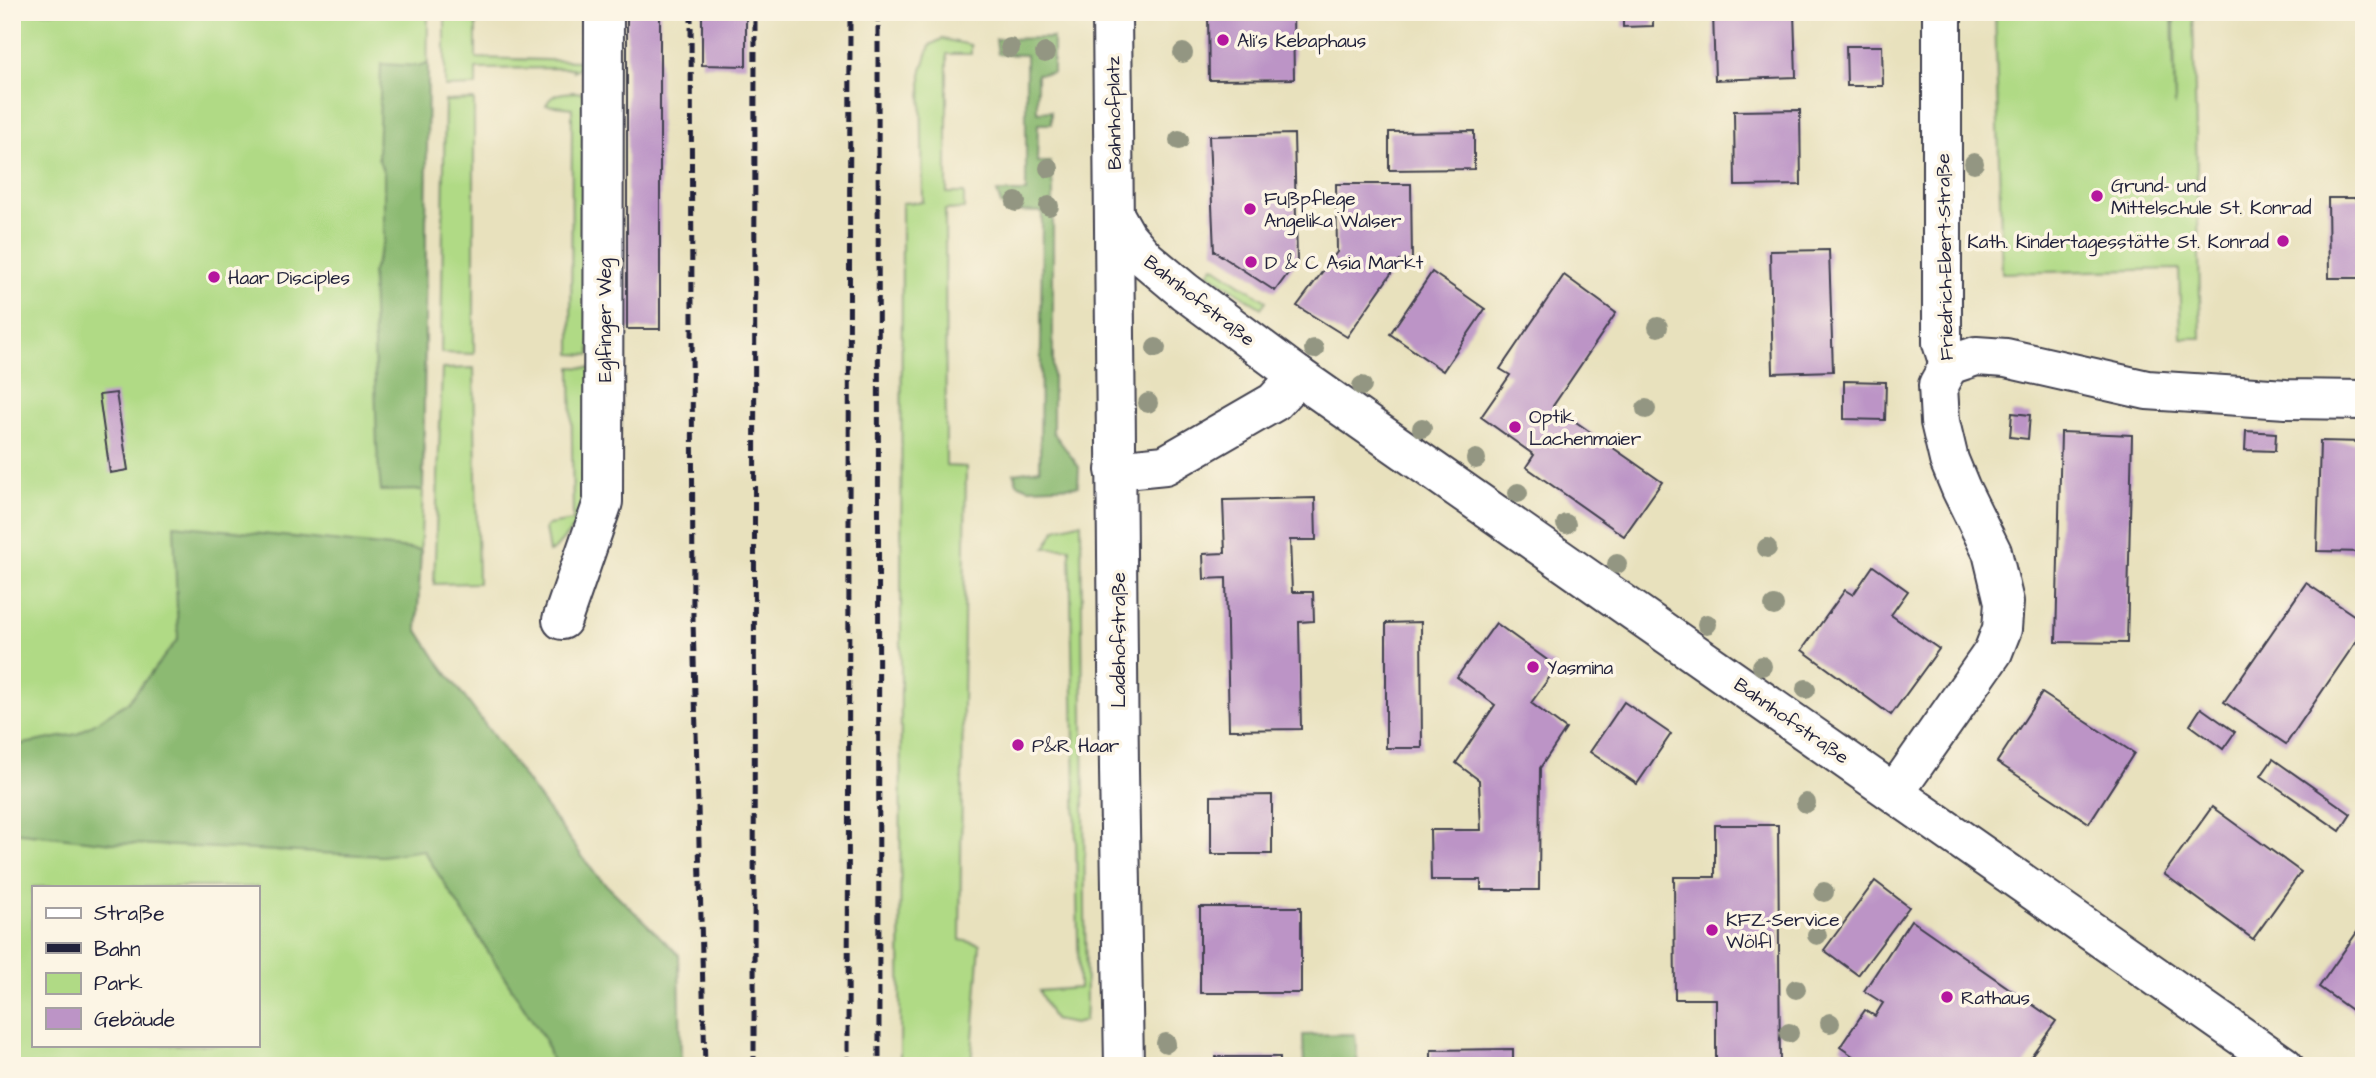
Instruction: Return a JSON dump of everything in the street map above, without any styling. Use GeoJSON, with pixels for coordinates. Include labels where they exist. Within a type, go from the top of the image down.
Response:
{"type":"FeatureCollection","features":[{"type":"Feature","properties":{"kind":"street","name":"Eglfinger Weg"},"geometry":{"type":"LineString","coordinates":[[562,620],[603,502],[604,12]]}},
{"type":"Feature","properties":{"kind":"street","name":"Bahnhofplatz"},"geometry":{"type":"LineString","coordinates":[[1112,12],[1114,214]]}},
{"type":"Feature","properties":{"kind":"street","name":"Friedrich-Ebert-Straße"},"geometry":{"type":"LineString","coordinates":[[1895,792],[1993,652],[2002,629],[2004,602],[1992,552],[1949,460],[1940,422],[1938,385],[1949,365],[1942,343],[1942,12]]}},
{"type":"Feature","properties":{"kind":"street","name":"Bahnhofstraße"},"geometry":{"type":"LineString","coordinates":[[1114,214],[1127,237],[1146,258],[1184,291],[1298,376],[2284,1066]]}},
{"type":"Feature","properties":{"kind":"street","name":"Ladehofstraße"},"geometry":{"type":"LineString","coordinates":[[1114,214],[1124,1066]]}},
{"type":"Feature","properties":{"kind":"street"},"geometry":{"type":"LineString","coordinates":[[1949,365],[1976,356],[2006,358],[2147,390],[2286,399],[2364,400]]}},
{"type":"Feature","properties":{"kind":"street"},"geometry":{"type":"LineString","coordinates":[[1115,470],[1165,465],[1274,402],[1298,376]]}},
{"type":"Feature","properties":{"kind":"green space"},"geometry":{"type":"Polygon","coordinates":[[[12,12],[428,12],[423,490],[417,629],[435,657],[423,850],[545,1040],[553,1066],[12,1066],[12,12]]]}},
{"type":"Feature","properties":{"kind":"green space"},"geometry":{"type":"Polygon","coordinates":[[[445,12],[476,12],[476,58],[580,61],[585,55],[584,46],[590,47],[586,64],[573,71],[573,68],[476,69],[476,86],[445,87],[445,12]]]}},
{"type":"Feature","properties":{"kind":"green space","name":"Grund- und Mittelschule St. Konrad"},"geometry":{"type":"Polygon","coordinates":[[[1995,12],[2172,12],[2175,107],[2174,12],[2193,12],[2201,338],[2181,338],[2179,269],[2002,273],[1995,12]]]}},
{"type":"Feature","properties":{"kind":"green space"},"geometry":{"type":"Polygon","coordinates":[[[1053,38],[1053,73],[1037,74],[1037,112],[1051,111],[1051,124],[1038,124],[1037,162],[1050,162],[1053,189],[1053,432],[1079,467],[1078,486],[1029,488],[1017,483],[1014,473],[1040,469],[1042,212],[1006,211],[997,192],[1026,192],[1026,55],[998,54],[996,39],[1053,38]]]}},
{"type":"Feature","properties":{"kind":"green space"},"geometry":{"type":"Polygon","coordinates":[[[942,39],[971,45],[971,54],[947,54],[947,193],[964,193],[964,209],[945,210],[946,466],[966,467],[960,940],[980,944],[971,1066],[900,1066],[902,203],[923,202],[921,74],[930,45],[942,39]]]}},
{"type":"Feature","properties":{"kind":"green space"},"geometry":{"type":"Polygon","coordinates":[[[381,64],[428,64],[423,490],[381,491],[377,449],[372,274],[384,241],[384,174],[378,157],[381,64]]]}},
{"type":"Feature","properties":{"kind":"green space"},"geometry":{"type":"Polygon","coordinates":[[[573,92],[589,93],[590,355],[571,354],[572,108],[546,105],[554,96],[573,92]]]}},
{"type":"Feature","properties":{"kind":"green space"},"geometry":{"type":"Polygon","coordinates":[[[474,100],[474,354],[441,353],[445,101],[474,100]]]}},
{"type":"Feature","properties":{"kind":"green space"},"geometry":{"type":"Polygon","coordinates":[[[1213,266],[1266,301],[1261,308],[1208,273],[1213,266]]]}},
{"type":"Feature","properties":{"kind":"green space"},"geometry":{"type":"Polygon","coordinates":[[[571,367],[591,368],[584,504],[578,523],[554,550],[549,552],[545,528],[548,525],[573,521],[571,367]]]}},
{"type":"Feature","properties":{"kind":"green space"},"geometry":{"type":"Polygon","coordinates":[[[474,368],[478,583],[434,584],[442,369],[474,368]]]}},
{"type":"Feature","properties":{"kind":"green space"},"geometry":{"type":"Polygon","coordinates":[[[1081,522],[1086,1003],[1085,1021],[1074,1024],[1054,1020],[1039,991],[1079,988],[1070,548],[1045,548],[1056,529],[1081,522]]]}},
{"type":"Feature","properties":{"kind":"green space"},"geometry":{"type":"Polygon","coordinates":[[[174,525],[421,550],[417,629],[596,875],[679,955],[681,1066],[553,1066],[545,1040],[423,850],[382,856],[113,843],[12,832],[12,746],[77,734],[128,702],[178,639],[174,525]]]}},
{"type":"Feature","properties":{"kind":"green space"},"geometry":{"type":"Polygon","coordinates":[[[1355,1034],[1358,1066],[1304,1066],[1303,1035],[1355,1034]]]}},
{"type":"Feature","properties":{"kind":"building"},"geometry":{"type":"Polygon","coordinates":[[[627,12],[660,12],[660,329],[627,329],[627,12]]]}},
{"type":"Feature","properties":{"kind":"building"},"geometry":{"type":"Polygon","coordinates":[[[702,12],[746,12],[746,66],[702,65],[702,12]]]}},
{"type":"Feature","properties":{"kind":"building"},"geometry":{"type":"Polygon","coordinates":[[[1208,12],[1293,12],[1294,79],[1209,80],[1208,12]]]}},
{"type":"Feature","properties":{"kind":"building"},"geometry":{"type":"Polygon","coordinates":[[[1623,12],[1653,12],[1653,26],[1623,27],[1623,12]]]}},
{"type":"Feature","properties":{"kind":"building"},"geometry":{"type":"Polygon","coordinates":[[[1713,12],[1794,12],[1796,77],[1715,80],[1713,12]]]}},
{"type":"Feature","properties":{"kind":"building"},"geometry":{"type":"Polygon","coordinates":[[[1846,46],[1882,46],[1883,86],[1847,86],[1846,46]]]}},
{"type":"Feature","properties":{"kind":"building"},"geometry":{"type":"Polygon","coordinates":[[[1800,110],[1801,185],[1735,186],[1734,111],[1800,110]]]}},
{"type":"Feature","properties":{"kind":"building"},"geometry":{"type":"Polygon","coordinates":[[[1474,131],[1474,169],[1389,170],[1389,132],[1474,131]]]}},
{"type":"Feature","properties":{"kind":"building"},"geometry":{"type":"Polygon","coordinates":[[[1294,134],[1297,261],[1275,291],[1214,251],[1209,136],[1294,134]]]}},
{"type":"Feature","properties":{"kind":"building"},"geometry":{"type":"Polygon","coordinates":[[[1336,184],[1411,184],[1412,261],[1400,261],[1347,337],[1297,306],[1337,252],[1336,184]]]}},
{"type":"Feature","properties":{"kind":"building"},"geometry":{"type":"Polygon","coordinates":[[[2328,198],[2364,198],[2364,278],[2329,278],[2328,198]]]}},
{"type":"Feature","properties":{"kind":"building"},"geometry":{"type":"Polygon","coordinates":[[[1829,250],[1833,371],[1773,373],[1770,251],[1829,250]]]}},
{"type":"Feature","properties":{"kind":"building"},"geometry":{"type":"Polygon","coordinates":[[[1432,272],[1485,309],[1443,371],[1390,334],[1432,272]]]}},
{"type":"Feature","properties":{"kind":"building"},"geometry":{"type":"Polygon","coordinates":[[[1564,275],[1616,313],[1553,406],[1662,482],[1624,536],[1526,467],[1534,455],[1481,417],[1510,375],[1500,369],[1564,275]]]}},
{"type":"Feature","properties":{"kind":"building"},"geometry":{"type":"Polygon","coordinates":[[[1844,381],[1886,382],[1885,420],[1844,419],[1844,381]]]}},
{"type":"Feature","properties":{"kind":"building"},"geometry":{"type":"Polygon","coordinates":[[[116,393],[128,470],[110,473],[99,395],[116,393]]]}},
{"type":"Feature","properties":{"kind":"building"},"geometry":{"type":"Polygon","coordinates":[[[2012,413],[2030,415],[2028,439],[2010,437],[2012,413]]]}},
{"type":"Feature","properties":{"kind":"building"},"geometry":{"type":"Polygon","coordinates":[[[2246,431],[2276,433],[2275,451],[2245,450],[2246,431]]]}},
{"type":"Feature","properties":{"kind":"building"},"geometry":{"type":"Polygon","coordinates":[[[2061,432],[2132,435],[2127,643],[2056,642],[2061,432]]]}},
{"type":"Feature","properties":{"kind":"building"},"geometry":{"type":"Polygon","coordinates":[[[2320,441],[2364,442],[2364,552],[2317,551],[2320,441]]]}},
{"type":"Feature","properties":{"kind":"building"},"geometry":{"type":"Polygon","coordinates":[[[1315,498],[1316,540],[1290,540],[1292,592],[1313,592],[1314,621],[1299,622],[1301,729],[1229,730],[1226,578],[1204,579],[1203,554],[1225,553],[1223,500],[1315,498]]]}},
{"type":"Feature","properties":{"kind":"building"},"geometry":{"type":"Polygon","coordinates":[[[1873,566],[1908,591],[1891,615],[1939,649],[1891,715],[1802,650],[1845,590],[1853,595],[1873,566]]]}},
{"type":"Feature","properties":{"kind":"building"},"geometry":{"type":"Polygon","coordinates":[[[2306,583],[2364,622],[2364,630],[2286,744],[2224,702],[2306,583]]]}},
{"type":"Feature","properties":{"kind":"building"},"geometry":{"type":"Polygon","coordinates":[[[1421,622],[1422,748],[1386,748],[1386,623],[1421,622]]]}},
{"type":"Feature","properties":{"kind":"building"},"geometry":{"type":"Polygon","coordinates":[[[1496,623],[1557,667],[1531,703],[1566,729],[1540,768],[1539,890],[1481,890],[1481,880],[1431,880],[1430,830],[1481,830],[1479,780],[1456,763],[1495,705],[1457,677],[1496,623]]]}},
{"type":"Feature","properties":{"kind":"building"},"geometry":{"type":"Polygon","coordinates":[[[2042,693],[2134,753],[2089,823],[1997,762],[2042,693]]]}},
{"type":"Feature","properties":{"kind":"building"},"geometry":{"type":"Polygon","coordinates":[[[1624,702],[1671,734],[1637,784],[1590,752],[1624,702]]]}},
{"type":"Feature","properties":{"kind":"building"},"geometry":{"type":"Polygon","coordinates":[[[2201,708],[2235,732],[2223,749],[2190,725],[2201,708]]]}},
{"type":"Feature","properties":{"kind":"building"},"geometry":{"type":"Polygon","coordinates":[[[2273,759],[2351,814],[2340,831],[2261,776],[2273,759]]]}},
{"type":"Feature","properties":{"kind":"building"},"geometry":{"type":"Polygon","coordinates":[[[1272,795],[1272,854],[1211,854],[1211,796],[1272,795]]]}},
{"type":"Feature","properties":{"kind":"building"},"geometry":{"type":"Polygon","coordinates":[[[2212,807],[2301,872],[2253,939],[2164,874],[2212,807]]]}},
{"type":"Feature","properties":{"kind":"building"},"geometry":{"type":"Polygon","coordinates":[[[1715,825],[1778,825],[1780,1066],[1716,1066],[1716,999],[1675,999],[1674,877],[1715,877],[1715,825]]]}},
{"type":"Feature","properties":{"kind":"building"},"geometry":{"type":"Polygon","coordinates":[[[1875,881],[1909,907],[1858,975],[1824,950],[1875,881]]]}},
{"type":"Feature","properties":{"kind":"building"},"geometry":{"type":"Polygon","coordinates":[[[1200,907],[1301,907],[1301,993],[1200,993],[1200,907]]]}},
{"type":"Feature","properties":{"kind":"building","name":"Rathaus"},"geometry":{"type":"Polygon","coordinates":[[[1911,920],[2056,1021],[2024,1066],[1867,1066],[1840,1047],[1865,1010],[1875,1016],[1883,1003],[1864,991],[1911,920]]]}},
{"type":"Feature","properties":{"kind":"building"},"geometry":{"type":"Polygon","coordinates":[[[2364,922],[2364,1019],[2319,987],[2364,922]]]}},
{"type":"Feature","properties":{"kind":"building"},"geometry":{"type":"Polygon","coordinates":[[[1513,1049],[1513,1066],[1431,1066],[1431,1050],[1513,1049]]]}},
{"type":"Feature","properties":{"kind":"building"},"geometry":{"type":"Polygon","coordinates":[[[1216,1057],[1280,1057],[1280,1066],[1216,1066],[1216,1057]]]}},
{"type":"Feature","properties":{"kind":"railway"},"geometry":{"type":"LineString","coordinates":[[691,12],[693,621],[705,1066]]}},
{"type":"Feature","properties":{"kind":"railway"},"geometry":{"type":"LineString","coordinates":[[754,1066],[755,12]]}},
{"type":"Feature","properties":{"kind":"railway"},"geometry":{"type":"LineString","coordinates":[[848,1066],[850,12]]}},
{"type":"Feature","properties":{"kind":"railway"},"geometry":{"type":"LineString","coordinates":[[878,12],[879,1066]]}},
{"type":"Feature","properties":{"kind":"place","name":"Ali's Kebaphaus"},"geometry":{"type":"Point","coordinates":[1223,40]}},
{"type":"Feature","properties":{"kind":"place","name":"Grund- und Mittelschule St. Konrad"},"geometry":{"type":"Point","coordinates":[2097,196]}},
{"type":"Feature","properties":{"kind":"place","name":"Fußpflege Angelika Walser"},"geometry":{"type":"Point","coordinates":[1250,209]}},
{"type":"Feature","properties":{"kind":"place","name":"Kath. Kindertagesstätte St. Konrad"},"geometry":{"type":"Point","coordinates":[2283,241]}},
{"type":"Feature","properties":{"kind":"place","name":"D & C Asia Markt"},"geometry":{"type":"Point","coordinates":[1251,262]}},
{"type":"Feature","properties":{"kind":"place","name":"Haar Disciples"},"geometry":{"type":"Point","coordinates":[214,277]}},
{"type":"Feature","properties":{"kind":"place","name":"Optik Lachenmaier"},"geometry":{"type":"Point","coordinates":[1515,427]}},
{"type":"Feature","properties":{"kind":"place","name":"Yasmina"},"geometry":{"type":"Point","coordinates":[1533,667]}},
{"type":"Feature","properties":{"kind":"place","name":"P&R Haar"},"geometry":{"type":"Point","coordinates":[1018,745]}},
{"type":"Feature","properties":{"kind":"place","name":"KFZ-Service Wölfl"},"geometry":{"type":"Point","coordinates":[1712,930]}},
{"type":"Feature","properties":{"kind":"place","name":"Rathaus"},"geometry":{"type":"Point","coordinates":[1947,997]}}]}
